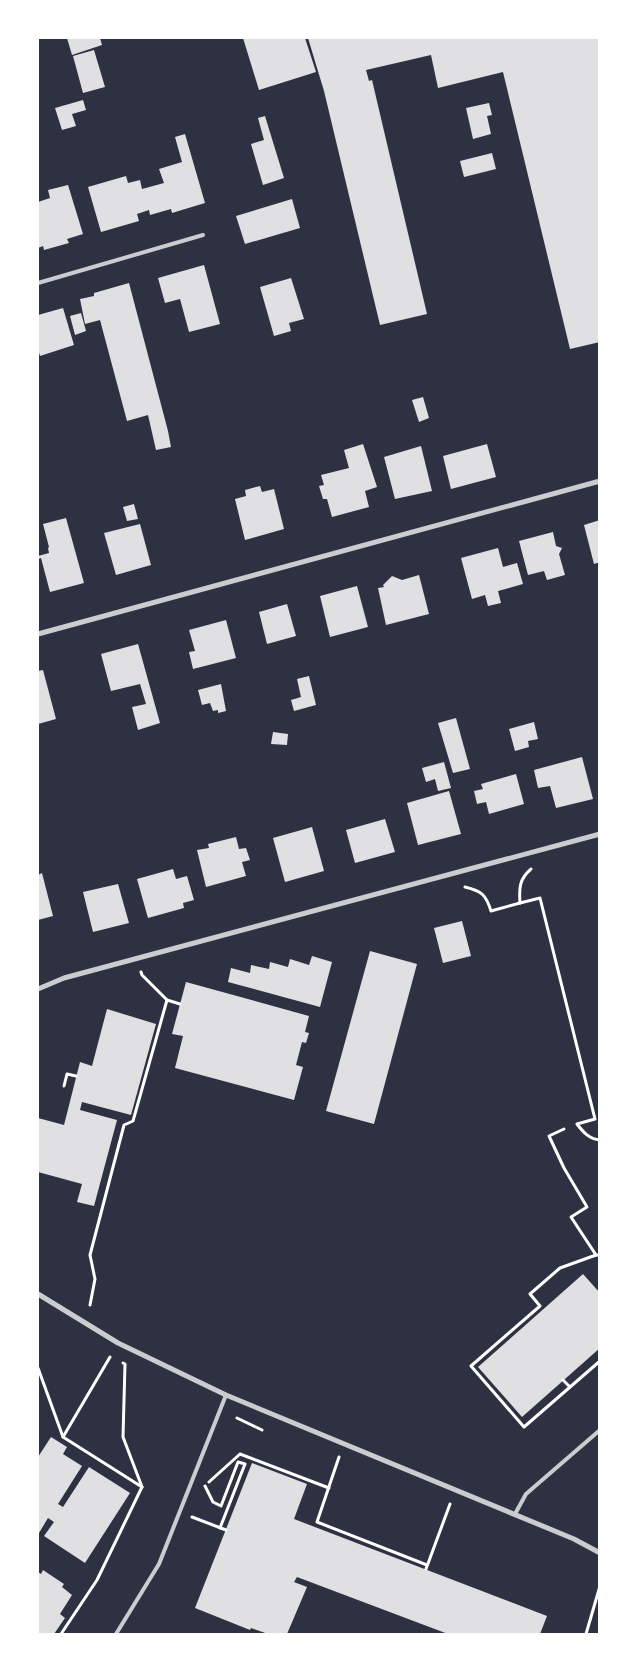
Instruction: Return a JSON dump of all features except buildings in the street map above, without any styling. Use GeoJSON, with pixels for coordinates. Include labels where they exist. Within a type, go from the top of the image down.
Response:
{"type":"FeatureCollection","features":[{"type":"Feature","properties":{"kind":"street"},"geometry":{"type":"LineString","coordinates":[[38,634],[600,482]]}},
{"type":"Feature","properties":{"kind":"street"},"geometry":{"type":"LineString","coordinates":[[38,989],[64,978],[600,834]]}},
{"type":"Feature","properties":{"kind":"street"},"geometry":{"type":"LineString","coordinates":[[38,1294],[118,1343],[226,1395],[515,1514],[574,1539],[600,1553]]}},
{"type":"Feature","properties":{"kind":"lane"},"geometry":{"type":"LineString","coordinates":[[38,283],[203,235]]}},
{"type":"Feature","properties":{"kind":"lane"},"geometry":{"type":"LineString","coordinates":[[116,1634],[159,1564],[226,1395]]}},
{"type":"Feature","properties":{"kind":"lane"},"geometry":{"type":"LineString","coordinates":[[515,1514],[526,1494],[600,1430]]}},
{"type":"Feature","properties":{"kind":"path"},"geometry":{"type":"LineString","coordinates":[[520,904],[519,885],[525,874],[534,868],[530,853]]}},
{"type":"Feature","properties":{"kind":"path"},"geometry":{"type":"LineString","coordinates":[[451,874],[455,889],[464,886],[478,890],[488,899],[491,911],[540,898],[595,1119],[577,1124],[582,1132],[594,1139],[600,1140]]}},
{"type":"Feature","properties":{"kind":"path"},"geometry":{"type":"LineString","coordinates":[[137,958],[142,975],[167,1000],[180,1004]]}},
{"type":"Feature","properties":{"kind":"path"},"geometry":{"type":"LineString","coordinates":[[90,1305],[95,1279],[90,1255],[124,1125],[133,1121],[167,1000]]}},
{"type":"Feature","properties":{"kind":"path"},"geometry":{"type":"LineString","coordinates":[[64,1086],[67,1074],[76,1076]]}},
{"type":"Feature","properties":{"kind":"path"},"geometry":{"type":"LineString","coordinates":[[564,1129],[549,1136],[564,1168],[587,1206],[572,1217],[598,1255],[560,1268],[530,1294],[540,1306],[471,1366],[524,1427],[600,1361]]}},
{"type":"Feature","properties":{"kind":"path"},"geometry":{"type":"LineString","coordinates":[[61,1634],[96,1580],[142,1487],[123,1437],[124,1364],[104,1353]]}},
{"type":"Feature","properties":{"kind":"path"},"geometry":{"type":"LineString","coordinates":[[63,1437],[110,1356]]}},
{"type":"Feature","properties":{"kind":"path"},"geometry":{"type":"LineString","coordinates":[[38,1368],[63,1437],[142,1487]]}},
{"type":"Feature","properties":{"kind":"path"},"geometry":{"type":"LineString","coordinates":[[563,1380],[570,1387]]}},
{"type":"Feature","properties":{"kind":"path"},"geometry":{"type":"LineString","coordinates":[[344,1444],[317,1522],[427,1565]]}},
{"type":"Feature","properties":{"kind":"path"},"geometry":{"type":"LineString","coordinates":[[205,1486],[240,1454],[329,1488]]}},
{"type":"Feature","properties":{"kind":"path"},"geometry":{"type":"LineString","coordinates":[[192,1480],[205,1486],[213,1502],[221,1506],[238,1462],[244,1464],[220,1528]]}},
{"type":"Feature","properties":{"kind":"path"},"geometry":{"type":"LineString","coordinates":[[426,1569],[456,1490]]}},
{"type":"Feature","properties":{"kind":"path"},"geometry":{"type":"LineString","coordinates":[[195,1519],[226,1530]]}},
{"type":"Feature","properties":{"kind":"path"},"geometry":{"type":"LineString","coordinates":[[586,1634],[600,1586]]}}]}
